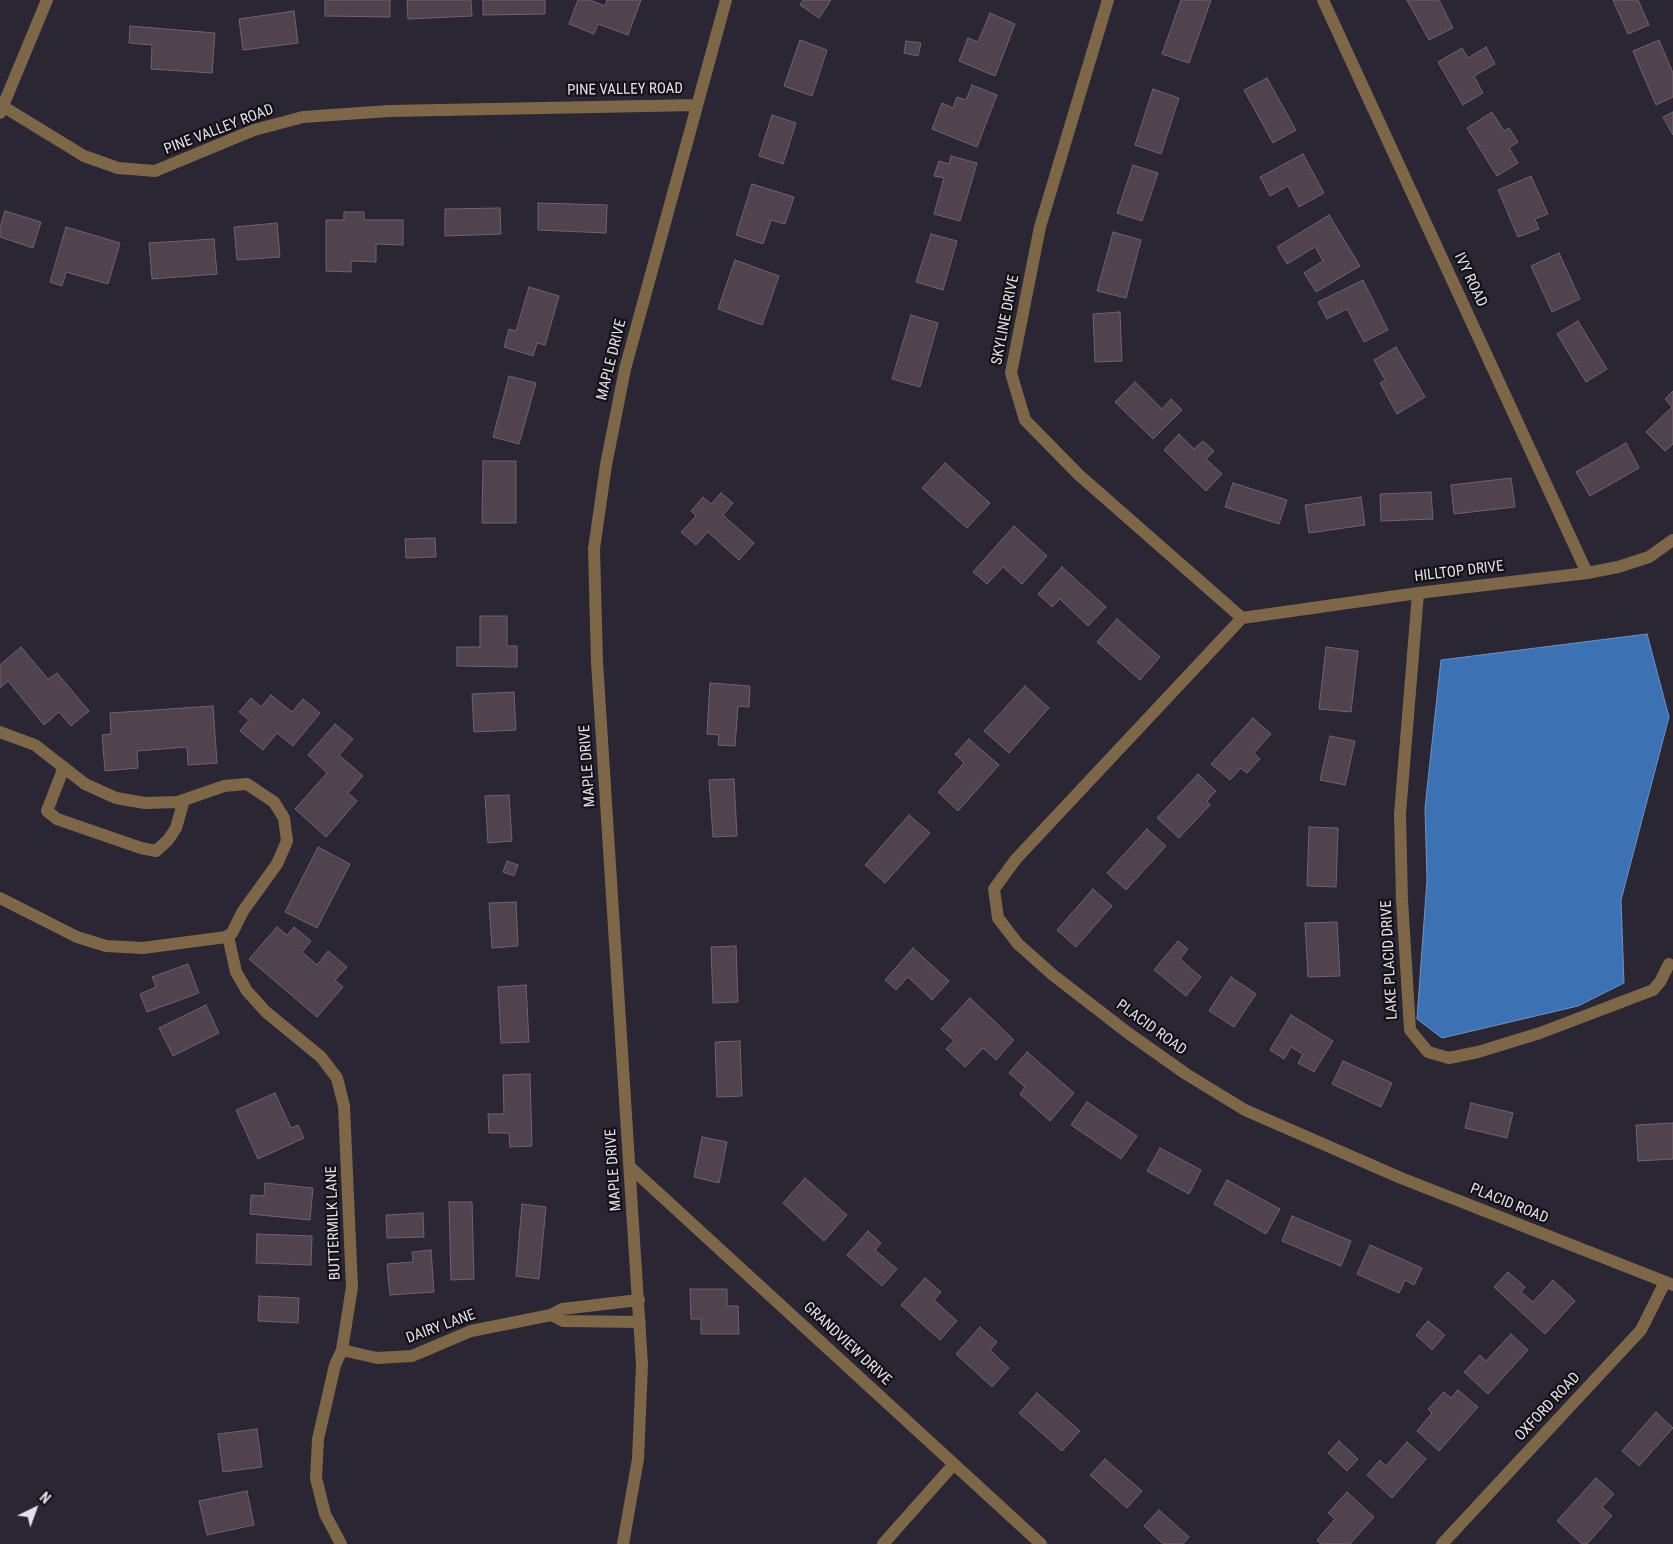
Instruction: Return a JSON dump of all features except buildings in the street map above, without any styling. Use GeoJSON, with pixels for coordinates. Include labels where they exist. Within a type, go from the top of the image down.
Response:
{"type":"FeatureCollection","features":[{"type":"Feature","properties":{"kind":"street","name":"PINE VALLEY ROAD"},"geometry":{"type":"LineString","coordinates":[[48,0],[2,110],[84,156],[118,168],[155,172],[254,130],[303,117],[389,111],[697,105]]}},
{"type":"Feature","properties":{"kind":"street","name":"MAPLE DRIVE"},"geometry":{"type":"LineString","coordinates":[[623,1544],[638,1459],[642,1365],[597,662],[594,550],[606,465],[625,369],[726,0]]}},
{"type":"Feature","properties":{"kind":"street","name":"SKYLINE DRIVE"},"geometry":{"type":"LineString","coordinates":[[1108,0],[1040,227],[1011,373],[1026,420],[1079,475],[1242,618]]}},
{"type":"Feature","properties":{"kind":"street","name":"IVY ROAD"},"geometry":{"type":"LineString","coordinates":[[1323,0],[1588,573]]}},
{"type":"Feature","properties":{"kind":"street","name":"HILLTOP DRIVE"},"geometry":{"type":"LineString","coordinates":[[1242,618],[1418,593],[1588,573],[1618,567],[1648,557],[1673,540]]}},
{"type":"Feature","properties":{"kind":"street","name":"LAKE PLACID DRIVE"},"geometry":{"type":"LineString","coordinates":[[1418,593],[1400,814],[1402,900],[1410,1030],[1428,1052],[1448,1058],[1478,1052],[1540,1033],[1653,990],[1660,982],[1669,964]]}},
{"type":"Feature","properties":{"kind":"street","name":"PLACID ROAD"},"geometry":{"type":"LineString","coordinates":[[1242,618],[1016,859],[994,889],[998,918],[1018,944],[1053,974],[1136,1038],[1245,1110],[1401,1178],[1669,1284]]}},
{"type":"Feature","properties":{"kind":"street"},"geometry":{"type":"LineString","coordinates":[[0,732],[34,745],[85,784],[116,798],[145,804],[184,800],[224,786],[248,784],[274,802],[284,818],[287,841],[277,864],[243,911],[232,933],[228,936],[143,948],[106,946],[77,937],[0,898]]}},
{"type":"Feature","properties":{"kind":"street"},"geometry":{"type":"LineString","coordinates":[[64,768],[47,811],[56,819],[140,848],[156,851],[168,840],[176,828],[184,800]]}},
{"type":"Feature","properties":{"kind":"street","name":"BUTTERMILK LANE"},"geometry":{"type":"LineString","coordinates":[[228,936],[236,972],[247,992],[266,1012],[321,1057],[337,1078],[344,1106],[352,1232],[352,1287],[342,1350],[335,1365],[318,1439],[316,1478],[325,1514],[341,1544]]}},
{"type":"Feature","properties":{"kind":"street","name":"GRANDVIEW DRIVE"},"geometry":{"type":"LineString","coordinates":[[630,1167],[1041,1544]]}},
{"type":"Feature","properties":{"kind":"street","name":"OXFORD ROAD"},"geometry":{"type":"LineString","coordinates":[[1442,1544],[1641,1330],[1669,1284]]}},
{"type":"Feature","properties":{"kind":"street"},"geometry":{"type":"LineString","coordinates":[[551,1315],[562,1309],[639,1300]]}},
{"type":"Feature","properties":{"kind":"street"},"geometry":{"type":"LineString","coordinates":[[591,1306],[591,1321]]}},
{"type":"Feature","properties":{"kind":"street"},"geometry":{"type":"LineString","coordinates":[[551,1315],[563,1321],[640,1322]]}},
{"type":"Feature","properties":{"kind":"street","name":"DAIRY LANE"},"geometry":{"type":"LineString","coordinates":[[342,1350],[377,1358],[412,1356],[471,1331],[551,1315]]}},
{"type":"Feature","properties":{"kind":"street"},"geometry":{"type":"LineString","coordinates":[[884,1544],[954,1464]]}},
{"type":"Feature","properties":{"kind":"water"},"geometry":{"type":"Polygon","coordinates":[[[1647,634],[1669,717],[1621,900],[1624,983],[1578,1006],[1442,1038],[1417,1019],[1427,880],[1425,808],[1441,660],[1647,634]]]}}]}
